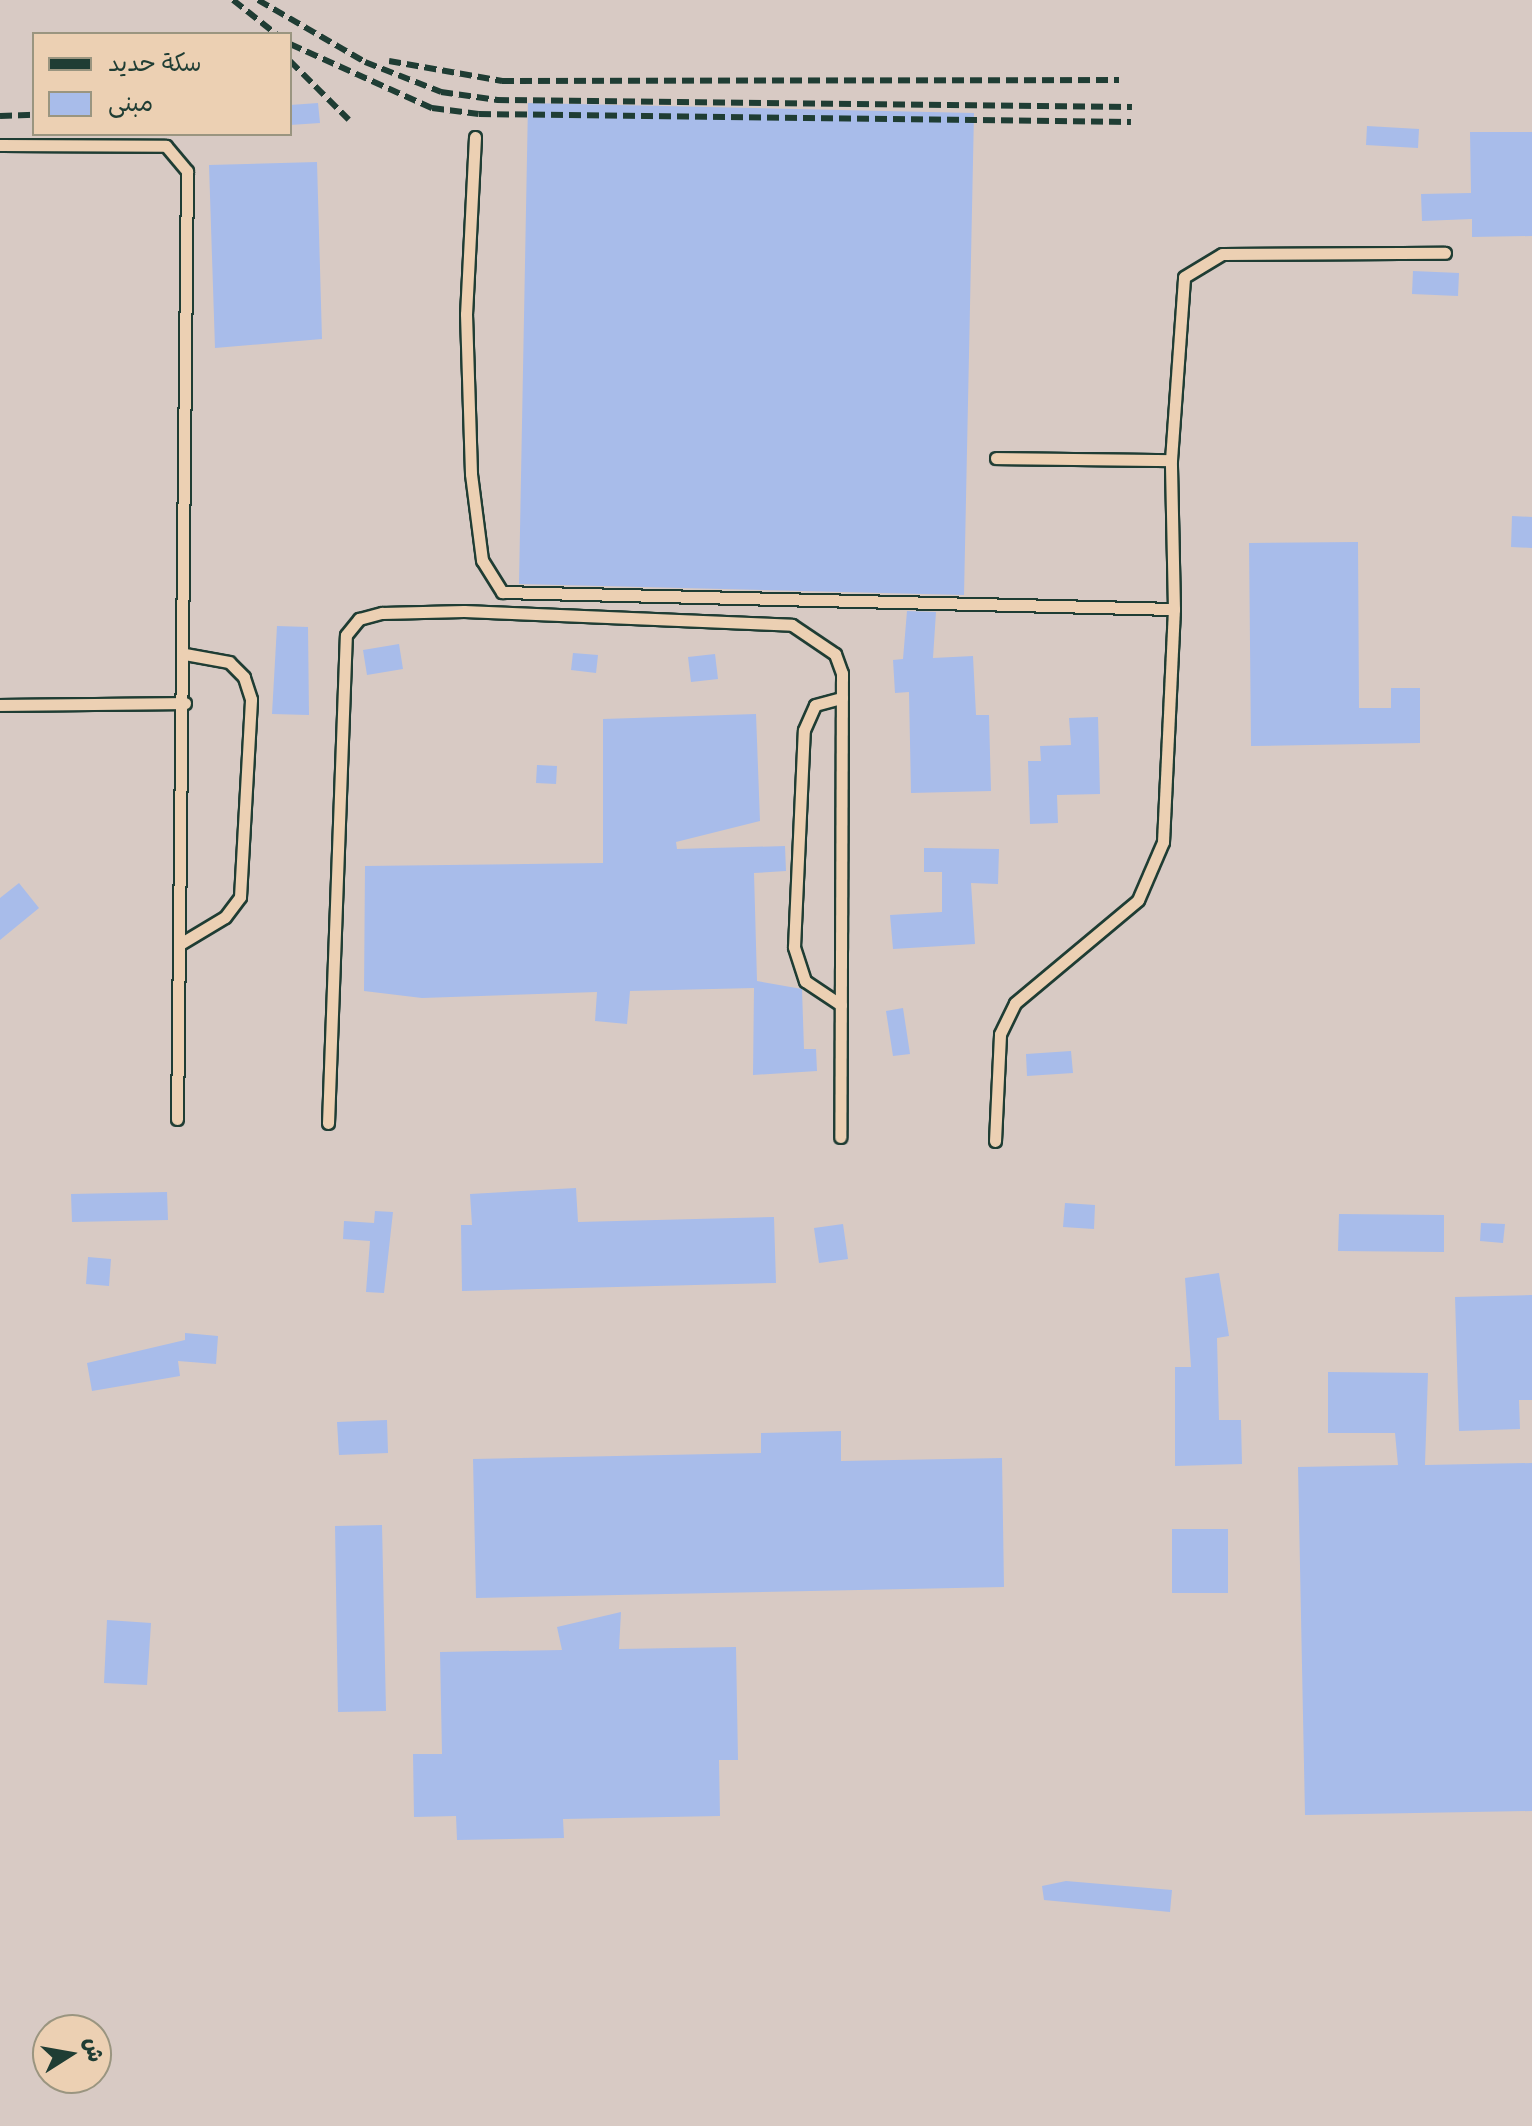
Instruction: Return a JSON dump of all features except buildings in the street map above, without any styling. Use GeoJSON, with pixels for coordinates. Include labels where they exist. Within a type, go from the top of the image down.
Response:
{"type":"FeatureCollection","features":[{"type":"Feature","properties":{"kind":"lane"},"geometry":{"type":"LineString","coordinates":[[475,137],[466,314],[471,474],[482,560],[502,592],[1174,609]]}},
{"type":"Feature","properties":{"kind":"lane"},"geometry":{"type":"LineString","coordinates":[[0,145],[166,146],[187,171],[185,703],[177,1119]]}},
{"type":"Feature","properties":{"kind":"lane"},"geometry":{"type":"LineString","coordinates":[[995,1141],[1000,1034],[1015,1003],[1138,900],[1154,874],[1163,842],[1174,609],[1171,460],[1184,277],[1196,265],[1222,254],[1445,253]]}},
{"type":"Feature","properties":{"kind":"lane"},"geometry":{"type":"LineString","coordinates":[[996,458],[1171,460]]}},
{"type":"Feature","properties":{"kind":"lane"},"geometry":{"type":"LineString","coordinates":[[328,1123],[346,635],[359,619],[464,611],[792,625],[835,654],[842,698],[840,1137]]}},
{"type":"Feature","properties":{"kind":"lane"},"geometry":{"type":"LineString","coordinates":[[180,944],[225,917],[240,897],[251,699],[229,662],[185,654]]}},
{"type":"Feature","properties":{"kind":"lane"},"geometry":{"type":"LineString","coordinates":[[841,1005],[805,981],[794,947],[804,730],[815,705],[842,698]]}},
{"type":"Feature","properties":{"kind":"lane"},"geometry":{"type":"LineString","coordinates":[[0,705],[185,703]]}},
{"type":"Feature","properties":{"kind":"railway"},"geometry":{"type":"LineString","coordinates":[[233,0],[273,32]]}},
{"type":"Feature","properties":{"kind":"railway"},"geometry":{"type":"LineString","coordinates":[[258,0],[365,62],[441,92],[497,100],[1132,107]]}},
{"type":"Feature","properties":{"kind":"railway"},"geometry":{"type":"LineString","coordinates":[[292,45],[432,108],[479,114],[1131,122]]}},
{"type":"Feature","properties":{"kind":"railway"},"geometry":{"type":"LineString","coordinates":[[389,61],[502,81],[1119,80]]}},
{"type":"Feature","properties":{"kind":"railway"},"geometry":{"type":"LineString","coordinates":[[292,63],[349,120]]}},
{"type":"Feature","properties":{"kind":"railway"},"geometry":{"type":"LineString","coordinates":[[0,116],[32,115]]}}]}
